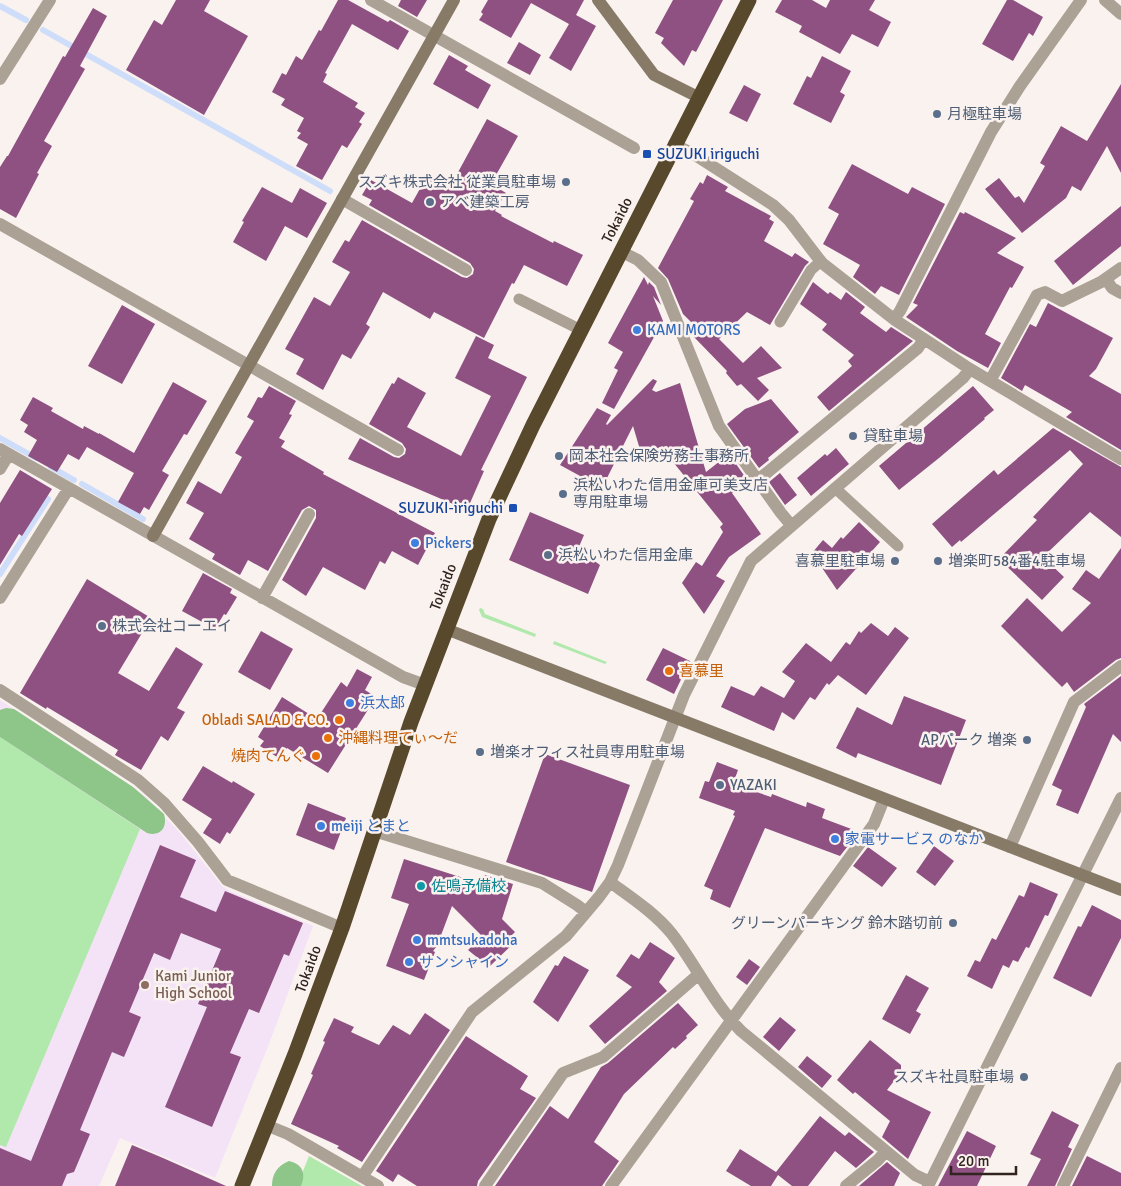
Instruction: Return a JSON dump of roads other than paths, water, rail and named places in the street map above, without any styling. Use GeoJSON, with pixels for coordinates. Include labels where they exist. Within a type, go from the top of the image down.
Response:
{"type":"FeatureCollection","features":[{"type":"Feature","properties":{"kind":"highway","name":"Tokaido"},"geometry":{"type":"LineString","coordinates":[[242,1186],[342,928],[425,685],[476,550],[503,487],[620,251],[749,0]]}},
{"type":"Feature","properties":{"kind":"street"},"geometry":{"type":"LineString","coordinates":[[0,79],[50,0]]}},
{"type":"Feature","properties":{"kind":"street"},"geometry":{"type":"LineString","coordinates":[[372,0],[634,148]]}},
{"type":"Feature","properties":{"kind":"street"},"geometry":{"type":"LineString","coordinates":[[153,536],[454,0]]}},
{"type":"Feature","properties":{"kind":"street"},"geometry":{"type":"LineString","coordinates":[[598,0],[654,74],[698,97]]}},
{"type":"Feature","properties":{"kind":"street"},"geometry":{"type":"LineString","coordinates":[[894,318],[900,311],[995,124],[1081,0]]}},
{"type":"Feature","properties":{"kind":"street"},"geometry":{"type":"LineString","coordinates":[[1105,0],[1121,14]]}},
{"type":"Feature","properties":{"kind":"street"},"geometry":{"type":"LineString","coordinates":[[674,144],[704,160],[773,205],[788,220],[821,261],[894,318],[970,369],[1121,459]]}},
{"type":"Feature","properties":{"kind":"street"},"geometry":{"type":"LineString","coordinates":[[342,199],[466,270]]}},
{"type":"Feature","properties":{"kind":"street"},"geometry":{"type":"LineString","coordinates":[[0,224],[398,450]]}},
{"type":"Feature","properties":{"kind":"street"},"geometry":{"type":"LineString","coordinates":[[620,251],[638,260],[660,282],[719,426],[791,525]]}},
{"type":"Feature","properties":{"kind":"street"},"geometry":{"type":"LineString","coordinates":[[990,381],[1036,295],[1045,292],[1062,302],[1106,279],[1121,268]]}},
{"type":"Feature","properties":{"kind":"street"},"geometry":{"type":"LineString","coordinates":[[1106,279],[1112,288],[1121,293]]}},
{"type":"Feature","properties":{"kind":"street"},"geometry":{"type":"LineString","coordinates":[[758,480],[918,348],[924,339]]}},
{"type":"Feature","properties":{"kind":"street"},"geometry":{"type":"LineString","coordinates":[[362,1177],[472,1012],[560,941],[610,882],[684,695],[751,561],[963,378],[970,369]]}},
{"type":"Feature","properties":{"kind":"street"},"geometry":{"type":"LineString","coordinates":[[0,469],[4,452],[403,677],[425,685]]}},
{"type":"Feature","properties":{"kind":"street"},"geometry":{"type":"LineString","coordinates":[[0,598],[69,488]]}},
{"type":"Feature","properties":{"kind":"street"},"geometry":{"type":"LineString","coordinates":[[262,598],[309,514]]}},
{"type":"Feature","properties":{"kind":"street"},"geometry":{"type":"LineString","coordinates":[[446,629],[1121,890]]}},
{"type":"Feature","properties":{"kind":"street"},"geometry":{"type":"LineString","coordinates":[[1010,847],[1074,702],[1121,666]]}},
{"type":"Feature","properties":{"kind":"street"},"geometry":{"type":"LineString","coordinates":[[0,690],[152,791],[198,842],[227,880],[342,928]]}},
{"type":"Feature","properties":{"kind":"street"},"geometry":{"type":"LineString","coordinates":[[610,882],[650,912],[673,935],[731,1021],[915,1175],[929,1184],[1121,798]]}},
{"type":"Feature","properties":{"kind":"street"},"geometry":{"type":"LineString","coordinates":[[611,1186],[874,824],[884,799]]}},
{"type":"Feature","properties":{"kind":"street"},"geometry":{"type":"LineString","coordinates":[[374,831],[542,884],[586,912]]}},
{"type":"Feature","properties":{"kind":"street"},"geometry":{"type":"LineString","coordinates":[[485,1186],[563,1073],[603,1056],[699,974]]}},
{"type":"Feature","properties":{"kind":"street"},"geometry":{"type":"LineString","coordinates":[[1063,1186],[1121,1068]]}},
{"type":"Feature","properties":{"kind":"street"},"geometry":{"type":"LineString","coordinates":[[266,1125],[288,1134],[378,1186]]}},
{"type":"Feature","properties":{"kind":"street"},"geometry":{"type":"LineString","coordinates":[[846,1186],[878,1160],[886,1151]]}},
{"type":"Feature","properties":{"kind":"lane"},"geometry":{"type":"LineString","coordinates":[[780,322],[811,270],[821,261]]}},
{"type":"Feature","properties":{"kind":"lane"},"geometry":{"type":"LineString","coordinates":[[519,299],[581,330]]}},
{"type":"Feature","properties":{"kind":"lane"},"geometry":{"type":"LineString","coordinates":[[835,488],[898,546]]}},
{"type":"Feature","properties":{"kind":"waterway"},"geometry":{"type":"LineString","coordinates":[[0,6],[26,20]]}},
{"type":"Feature","properties":{"kind":"waterway"},"geometry":{"type":"LineString","coordinates":[[43,30],[330,191]]}},
{"type":"Feature","properties":{"kind":"waterway"},"geometry":{"type":"LineString","coordinates":[[0,438],[36,458]]}},
{"type":"Feature","properties":{"kind":"waterway"},"geometry":{"type":"LineString","coordinates":[[51,467],[74,480]]}},
{"type":"Feature","properties":{"kind":"waterway"},"geometry":{"type":"LineString","coordinates":[[82,484],[143,519]]}},
{"type":"Feature","properties":{"kind":"waterway"},"geometry":{"type":"LineString","coordinates":[[0,574],[48,499]]}},
{"type":"Feature","properties":{"kind":"place","name":"月極駐車場"},"geometry":{"type":"Point","coordinates":[937,114]}},
{"type":"Feature","properties":{"kind":"place","name":"SUZUKI iriguchi"},"geometry":{"type":"Point","coordinates":[647,154]}},
{"type":"Feature","properties":{"kind":"place","name":"スズキ株式会社 従業員駐車場"},"geometry":{"type":"Point","coordinates":[566,182]}},
{"type":"Feature","properties":{"kind":"place","name":"アベ建築工房"},"geometry":{"type":"Point","coordinates":[430,202]}},
{"type":"Feature","properties":{"kind":"place","name":"KAMI MOTORS"},"geometry":{"type":"Point","coordinates":[637,330]}},
{"type":"Feature","properties":{"kind":"place","name":"貸駐車場"},"geometry":{"type":"Point","coordinates":[853,436]}},
{"type":"Feature","properties":{"kind":"place","name":"岡本社会保険労務士事務所"},"geometry":{"type":"Point","coordinates":[559,456]}},
{"type":"Feature","properties":{"kind":"place","name":"浜松いわた信用金庫可美支店 専用駐車場"},"geometry":{"type":"Point","coordinates":[563,494]}},
{"type":"Feature","properties":{"kind":"place","name":"SUZUKI-iriguchi"},"geometry":{"type":"Point","coordinates":[513,508]}},
{"type":"Feature","properties":{"kind":"place","name":"Pickers"},"geometry":{"type":"Point","coordinates":[415,543]}},
{"type":"Feature","properties":{"kind":"place","name":"浜松いわた信用金庫"},"geometry":{"type":"Point","coordinates":[548,555]}},
{"type":"Feature","properties":{"kind":"place","name":"喜慕里駐車場"},"geometry":{"type":"Point","coordinates":[895,561]}},
{"type":"Feature","properties":{"kind":"place","name":"増楽町584番4駐車場"},"geometry":{"type":"Point","coordinates":[938,561]}},
{"type":"Feature","properties":{"kind":"place","name":"株式会社コーエイ"},"geometry":{"type":"Point","coordinates":[102,626]}},
{"type":"Feature","properties":{"kind":"place","name":"喜慕里"},"geometry":{"type":"Point","coordinates":[669,671]}},
{"type":"Feature","properties":{"kind":"place","name":"浜太郎"},"geometry":{"type":"Point","coordinates":[350,703]}},
{"type":"Feature","properties":{"kind":"place","name":"Obladi SALAD & CO."},"geometry":{"type":"Point","coordinates":[339,720]}},
{"type":"Feature","properties":{"kind":"place","name":"沖縄料理てぃ〜だ"},"geometry":{"type":"Point","coordinates":[328,738]}},
{"type":"Feature","properties":{"kind":"place","name":"APパーク 増楽"},"geometry":{"type":"Point","coordinates":[1027,740]}},
{"type":"Feature","properties":{"kind":"place","name":"増楽オフィス社員専用駐車場"},"geometry":{"type":"Point","coordinates":[480,752]}},
{"type":"Feature","properties":{"kind":"place","name":"焼肉てんぐ"},"geometry":{"type":"Point","coordinates":[316,756]}},
{"type":"Feature","properties":{"kind":"place","name":"YAZAKI"},"geometry":{"type":"Point","coordinates":[720,785]}},
{"type":"Feature","properties":{"kind":"place","name":"meiji とまと"},"geometry":{"type":"Point","coordinates":[321,826]}},
{"type":"Feature","properties":{"kind":"place","name":"家電サービス のなか"},"geometry":{"type":"Point","coordinates":[835,839]}},
{"type":"Feature","properties":{"kind":"place","name":"佐鳴予備校"},"geometry":{"type":"Point","coordinates":[421,886]}},
{"type":"Feature","properties":{"kind":"place","name":"グリーンパーキング 鈴木踏切前"},"geometry":{"type":"Point","coordinates":[953,923]}},
{"type":"Feature","properties":{"kind":"place","name":"mmtsukadoha"},"geometry":{"type":"Point","coordinates":[417,940]}},
{"type":"Feature","properties":{"kind":"place","name":"サンシャイン"},"geometry":{"type":"Point","coordinates":[409,962]}},
{"type":"Feature","properties":{"kind":"place","name":"Kami Junior High School"},"geometry":{"type":"Point","coordinates":[145,985]}},
{"type":"Feature","properties":{"kind":"place","name":"スズキ社員駐車場"},"geometry":{"type":"Point","coordinates":[1024,1077]}}]}
